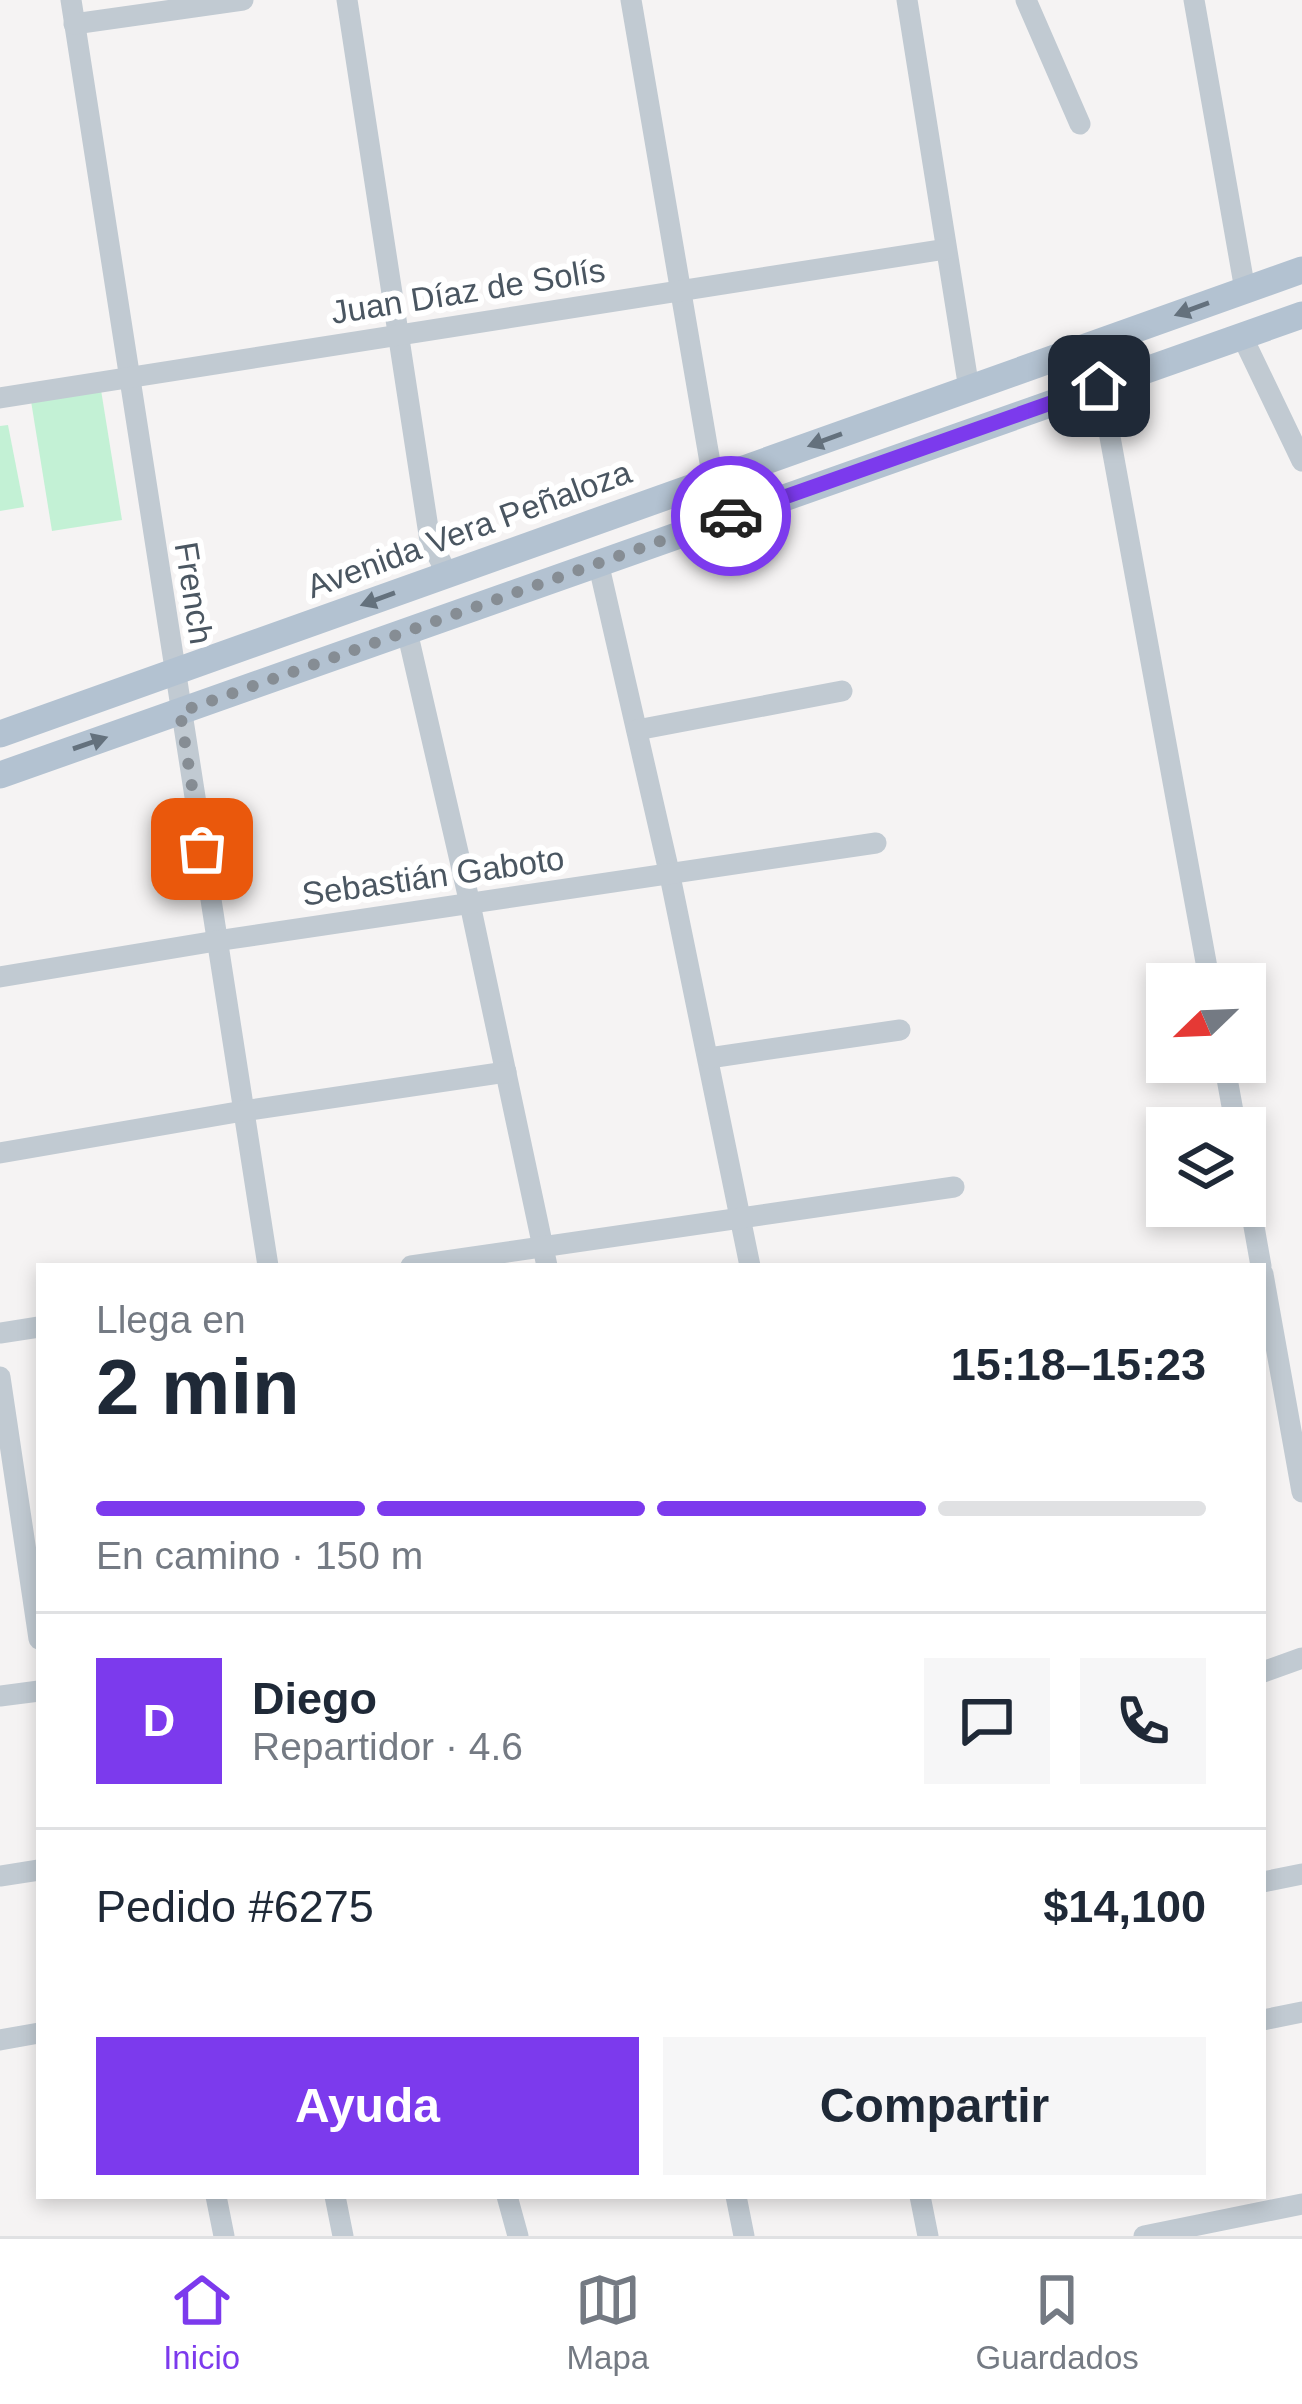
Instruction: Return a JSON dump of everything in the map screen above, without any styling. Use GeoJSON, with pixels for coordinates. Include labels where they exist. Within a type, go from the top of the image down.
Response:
{"type":"FeatureCollection","features":[{"type":"Feature","properties":{"kind":"main road","name":"Avenida Vera Peñaloza"},"geometry":{"type":"LineString","coordinates":[[0,734],[1302,270]]}},
{"type":"Feature","properties":{"kind":"main road"},"geometry":{"type":"LineString","coordinates":[[0,775],[1302,315]]}},
{"type":"Feature","properties":{"kind":"street","name":"French"},"geometry":{"type":"LineString","coordinates":[[70,0],[268,1263]]}},
{"type":"Feature","properties":{"kind":"street"},"geometry":{"type":"LineString","coordinates":[[74,24],[243,0]]}},
{"type":"Feature","properties":{"kind":"street"},"geometry":{"type":"LineString","coordinates":[[346,0],[430,541],[448,574]]}},
{"type":"Feature","properties":{"kind":"street"},"geometry":{"type":"LineString","coordinates":[[631,0],[713,480]]}},
{"type":"Feature","properties":{"kind":"street"},"geometry":{"type":"LineString","coordinates":[[907,0],[969,389]]}},
{"type":"Feature","properties":{"kind":"street"},"geometry":{"type":"LineString","coordinates":[[1026,0],[1080,124]]}},
{"type":"Feature","properties":{"kind":"street"},"geometry":{"type":"LineString","coordinates":[[1194,0],[1245,290]]}},
{"type":"Feature","properties":{"kind":"street","name":"Juan Díaz de Solís"},"geometry":{"type":"LineString","coordinates":[[0,398],[946,249]]}},
{"type":"Feature","properties":{"kind":"street"},"geometry":{"type":"LineString","coordinates":[[1242,336],[1302,461]]}},
{"type":"Feature","properties":{"kind":"street"},"geometry":{"type":"LineString","coordinates":[[1093,344],[1206,963]]}},
{"type":"Feature","properties":{"kind":"street"},"geometry":{"type":"LineString","coordinates":[[598,562],[670,876],[750,1263]]}},
{"type":"Feature","properties":{"kind":"street"},"geometry":{"type":"LineString","coordinates":[[406,631],[545,1256]]}},
{"type":"Feature","properties":{"kind":"street"},"geometry":{"type":"LineString","coordinates":[[637,730],[842,691]]}},
{"type":"Feature","properties":{"kind":"street","name":"Sebastián Gaboto"},"geometry":{"type":"LineString","coordinates":[[0,977],[876,843]]}},
{"type":"Feature","properties":{"kind":"street"},"geometry":{"type":"LineString","coordinates":[[709,1058],[900,1030]]}},
{"type":"Feature","properties":{"kind":"street"},"geometry":{"type":"LineString","coordinates":[[0,1153],[506,1072]]}},
{"type":"Feature","properties":{"kind":"street"},"geometry":{"type":"LineString","coordinates":[[450,1263],[545,1256],[743,1217],[954,1187]]}},
{"type":"Feature","properties":{"kind":"street"},"geometry":{"type":"LineString","coordinates":[[1254,1227],[1261,1263]]}},
{"type":"Feature","properties":{"kind":"street"},"geometry":{"type":"LineString","coordinates":[[1266,1292],[1302,1492]]}},
{"type":"Feature","properties":{"kind":"street"},"geometry":{"type":"LineString","coordinates":[[0,1333],[36,1327]]}},
{"type":"Feature","properties":{"kind":"street"},"geometry":{"type":"LineString","coordinates":[[0,1377],[9,1506],[36,1626]]}},
{"type":"Feature","properties":{"kind":"street"},"geometry":{"type":"LineString","coordinates":[[1266,1671],[1302,1658]]}},
{"type":"Feature","properties":{"kind":"street"},"geometry":{"type":"LineString","coordinates":[[0,1696],[36,1691]]}},
{"type":"Feature","properties":{"kind":"street"},"geometry":{"type":"LineString","coordinates":[[0,1876],[36,1870]]}},
{"type":"Feature","properties":{"kind":"street"},"geometry":{"type":"LineString","coordinates":[[1266,1881],[1302,1874]]}},
{"type":"Feature","properties":{"kind":"street"},"geometry":{"type":"LineString","coordinates":[[1266,2019],[1302,2012]]}},
{"type":"Feature","properties":{"kind":"street"},"geometry":{"type":"LineString","coordinates":[[0,2040],[36,2034]]}},
{"type":"Feature","properties":{"kind":"street"},"geometry":{"type":"LineString","coordinates":[[217,2199],[224,2236]]}},
{"type":"Feature","properties":{"kind":"street"},"geometry":{"type":"LineString","coordinates":[[336,2199],[343,2236]]}},
{"type":"Feature","properties":{"kind":"street"},"geometry":{"type":"LineString","coordinates":[[508,2199],[518,2236]]}},
{"type":"Feature","properties":{"kind":"street"},"geometry":{"type":"LineString","coordinates":[[737,2199],[744,2236]]}},
{"type":"Feature","properties":{"kind":"street"},"geometry":{"type":"LineString","coordinates":[[921,2199],[928,2236]]}},
{"type":"Feature","properties":{"kind":"street"},"geometry":{"type":"LineString","coordinates":[[1144,2236],[1302,2204]]}},
{"type":"Feature","properties":{"kind":"green space"},"geometry":{"type":"Polygon","coordinates":[[[101,390],[122,520],[52,531],[31,401],[101,390]]]}},
{"type":"Feature","properties":{"kind":"green space"},"geometry":{"type":"Polygon","coordinates":[[[8,425],[24,507],[0,511],[0,426],[8,425]]]}},
{"type":"Feature","properties":{"kind":"way so far"},"geometry":{"type":"LineString","coordinates":[[202,849],[180,712],[731,516]]}},
{"type":"Feature","properties":{"kind":"route"},"geometry":{"type":"LineString","coordinates":[[731,516],[1099,386]]}}]}
